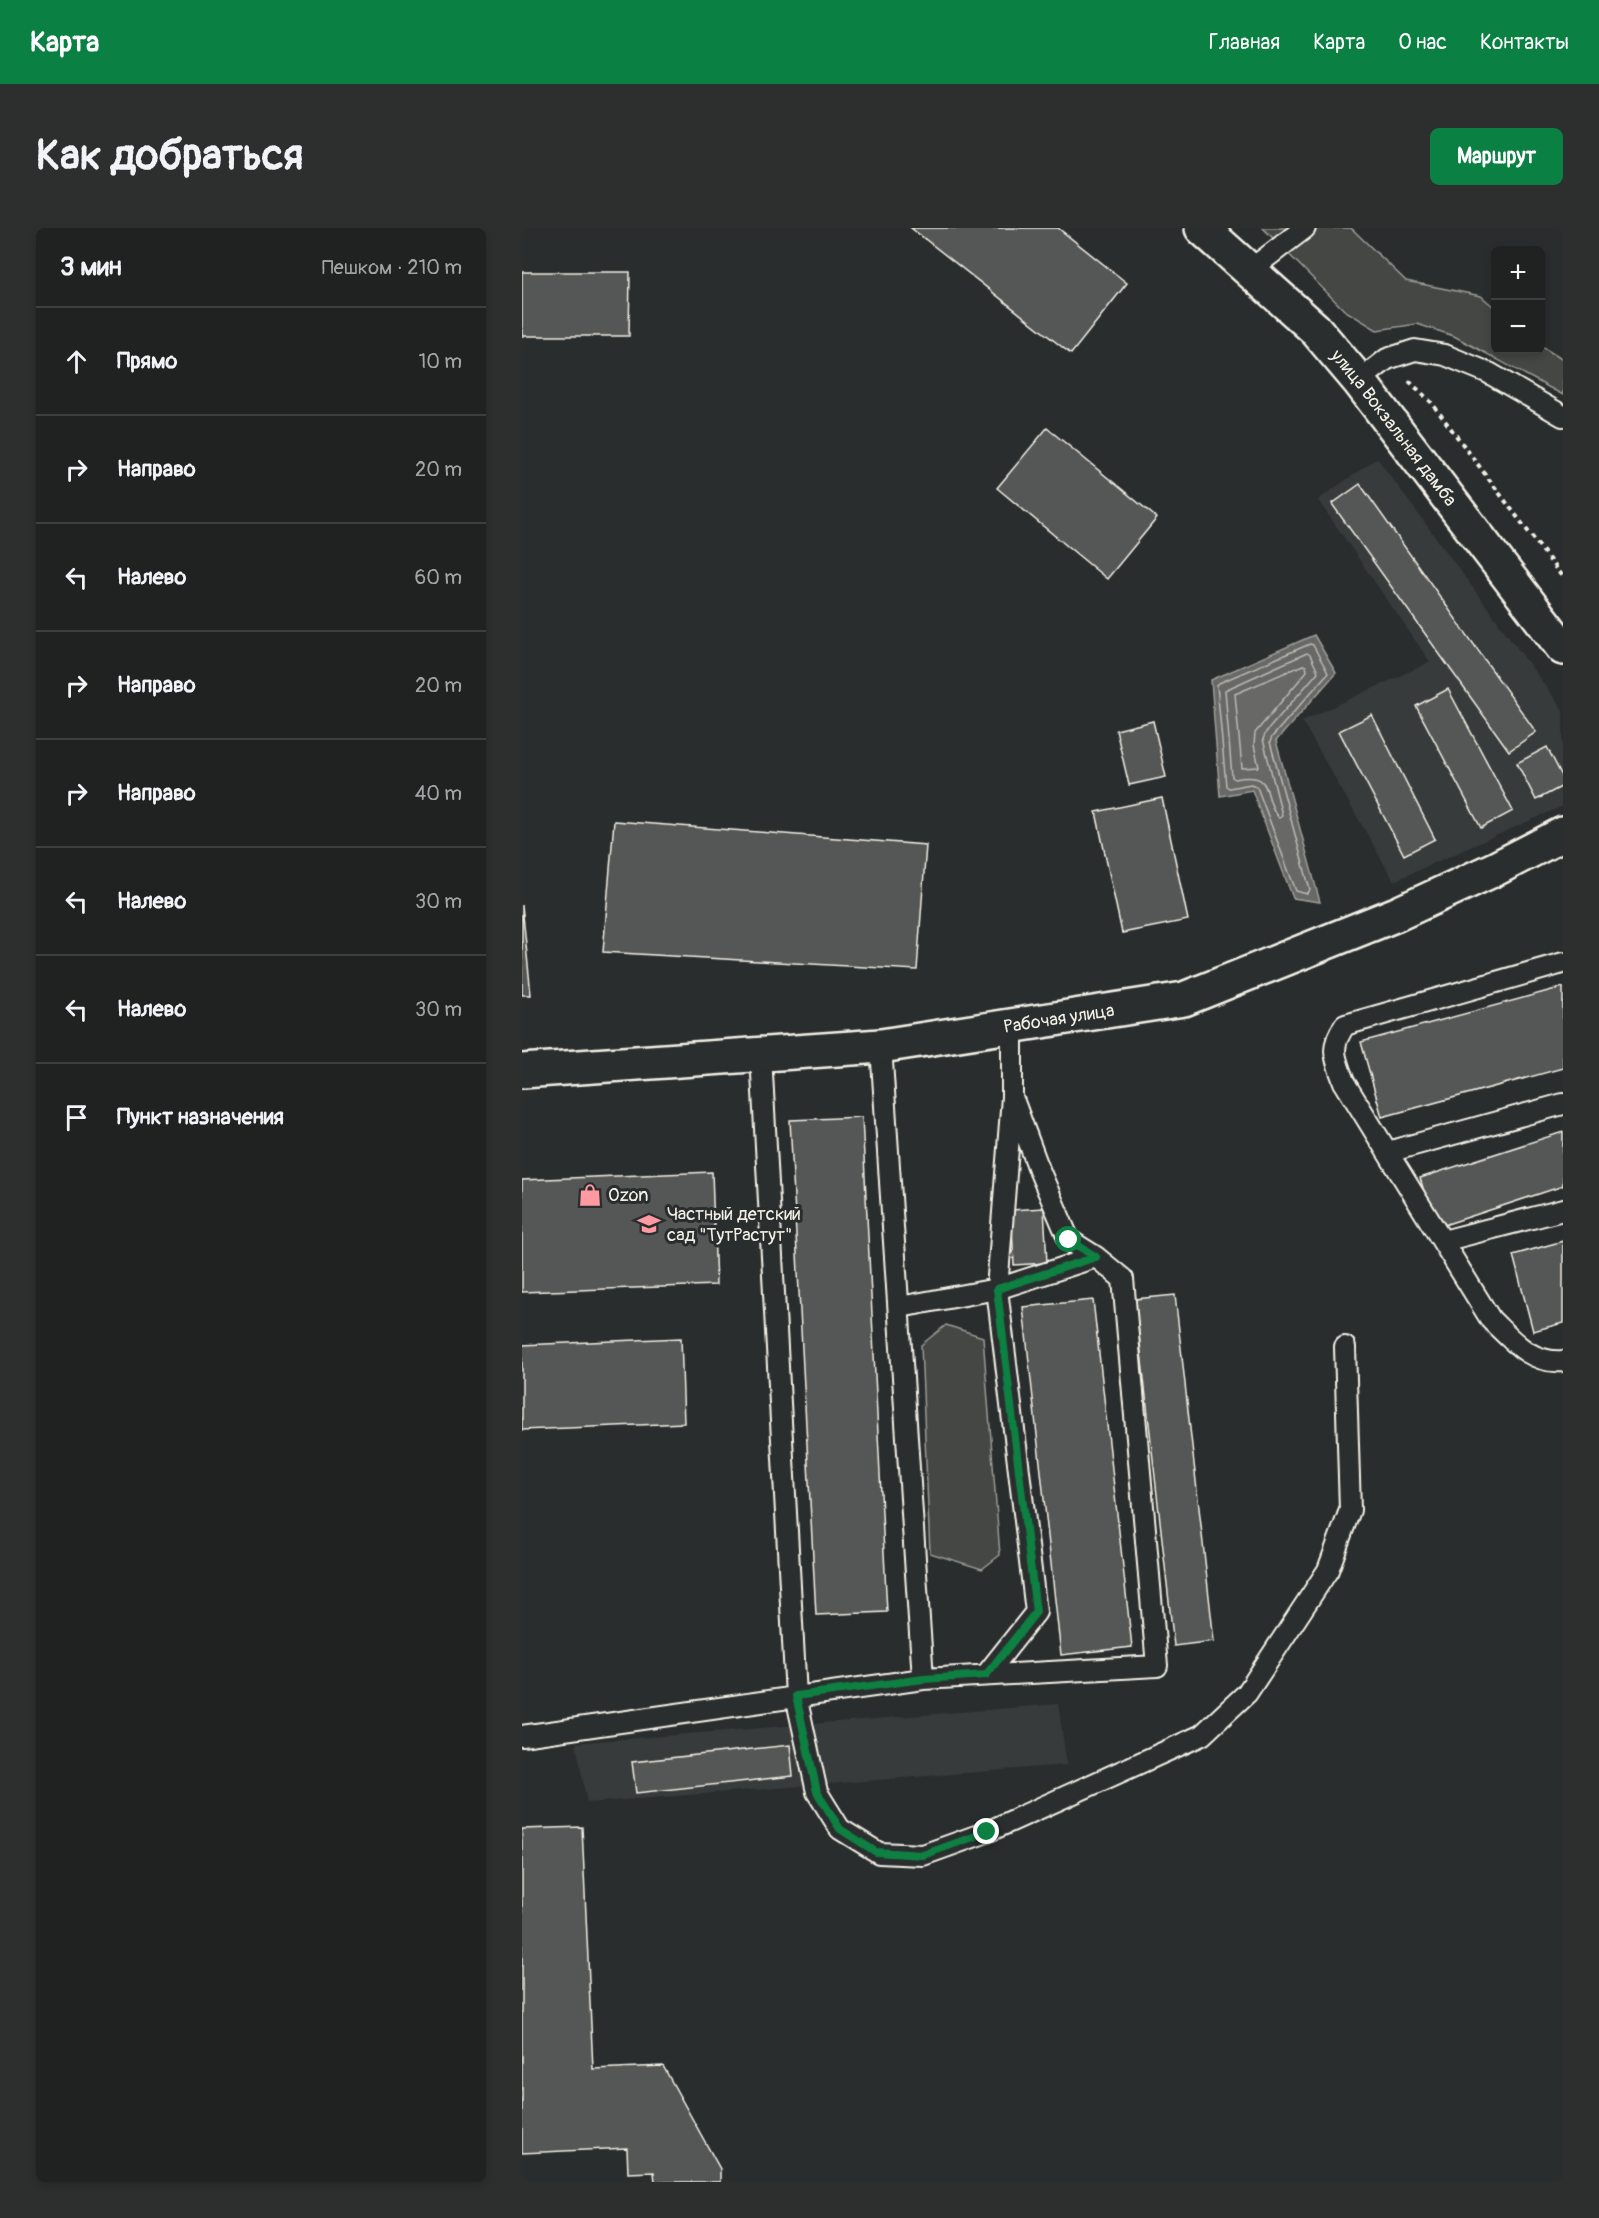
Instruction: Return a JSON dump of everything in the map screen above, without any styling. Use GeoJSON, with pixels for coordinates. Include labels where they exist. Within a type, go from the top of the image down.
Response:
{"type":"FeatureCollection","features":[{"type":"Feature","properties":{"kind":"street","name":"улица Вокзальная дамба"},"geometry":{"type":"LineString","coordinates":[[1202,228],[1315,329],[1359,381],[1563,648]]}},
{"type":"Feature","properties":{"kind":"street","name":"Рабочая улица"},"geometry":{"type":"LineString","coordinates":[[522,1071],[881,1046],[1011,1024],[1184,999],[1397,914],[1497,868],[1563,834]]}},
{"type":"Feature","properties":{"kind":"lane"},"geometry":{"type":"LineString","coordinates":[[1250,270],[1305,228]]}},
{"type":"Feature","properties":{"kind":"lane"},"geometry":{"type":"LineString","coordinates":[[1359,381],[1387,359],[1415,350],[1445,355],[1489,373],[1563,416]]}},
{"type":"Feature","properties":{"kind":"lane"},"geometry":{"type":"LineString","coordinates":[[1563,963],[1345,1025],[1335,1039],[1336,1059],[1344,1082],[1491,1320],[1523,1352],[1555,1362],[1563,1361]]}},
{"type":"Feature","properties":{"kind":"lane"},"geometry":{"type":"LineString","coordinates":[[986,1675],[1036,1612],[997,1289],[1012,1097],[1011,1024]]}},
{"type":"Feature","properties":{"kind":"lane"},"geometry":{"type":"LineString","coordinates":[[881,1046],[923,1679]]}},
{"type":"Feature","properties":{"kind":"lane"},"geometry":{"type":"LineString","coordinates":[[761,1055],[796,1696],[817,1792],[840,1829],[879,1853],[923,1855],[987,1832],[1202,1735],[1247,1693],[1328,1570],[1350,1510],[1345,1347]]}},
{"type":"Feature","properties":{"kind":"lane"},"geometry":{"type":"LineString","coordinates":[[522,1736],[923,1679],[1156,1666],[1123,1279],[1096,1257],[1069,1240],[1012,1097]]}},
{"type":"Feature","properties":{"kind":"lane"},"geometry":{"type":"LineString","coordinates":[[1388,1152],[1563,1104]]}},
{"type":"Feature","properties":{"kind":"lane"},"geometry":{"type":"LineString","coordinates":[[1443,1240],[1563,1210]]}},
{"type":"Feature","properties":{"kind":"lane"},"geometry":{"type":"LineString","coordinates":[[900,1306],[997,1289],[1096,1257]]}},
{"type":"Feature","properties":{"kind":"path"},"geometry":{"type":"LineString","coordinates":[[1387,359],[1431,402],[1563,578]]}},
{"type":"Feature","properties":{"kind":"shaded area"},"geometry":{"type":"Polygon","coordinates":[[[1263,228],[1351,228],[1406,281],[1481,296],[1491,305],[1491,354],[1545,354],[1545,349],[1563,360],[1563,395],[1454,336],[1417,324],[1377,330],[1344,310],[1263,228]]]}},
{"type":"Feature","properties":{"kind":"shaded area"},"geometry":{"type":"Polygon","coordinates":[[[1377,458],[1563,710],[1563,806],[1394,881],[1302,721],[1430,662],[1318,500],[1377,458]]]}},
{"type":"Feature","properties":{"kind":"shaded area"},"geometry":{"type":"Polygon","coordinates":[[[946,1325],[983,1337],[1000,1555],[982,1569],[930,1553],[921,1345],[946,1325]]]}},
{"type":"Feature","properties":{"kind":"shaded area"},"geometry":{"type":"Polygon","coordinates":[[[1058,1704],[1067,1765],[587,1803],[576,1743],[1058,1704]]]}},
{"type":"Feature","properties":{"kind":"water"},"geometry":{"type":"Polygon","coordinates":[[[1314,635],[1336,673],[1276,741],[1320,902],[1293,898],[1252,790],[1220,796],[1211,680],[1314,635]]]}},
{"type":"Feature","properties":{"kind":"building"},"geometry":{"type":"Polygon","coordinates":[[[911,228],[1058,228],[1127,283],[1071,354],[911,228]]]}},
{"type":"Feature","properties":{"kind":"building"},"geometry":{"type":"Polygon","coordinates":[[[522,272],[630,272],[629,336],[522,336],[522,272]]]}},
{"type":"Feature","properties":{"kind":"building"},"geometry":{"type":"Polygon","coordinates":[[[1047,428],[1157,518],[1107,579],[997,488],[1047,428]]]}},
{"type":"Feature","properties":{"kind":"building"},"geometry":{"type":"Polygon","coordinates":[[[1360,484],[1536,732],[1509,751],[1332,504],[1360,484]]]}},
{"type":"Feature","properties":{"kind":"building"},"geometry":{"type":"Polygon","coordinates":[[[1448,689],[1513,811],[1481,828],[1416,706],[1448,689]]]}},
{"type":"Feature","properties":{"kind":"building"},"geometry":{"type":"Polygon","coordinates":[[[1372,715],[1435,839],[1404,855],[1339,731],[1372,715]]]}},
{"type":"Feature","properties":{"kind":"building"},"geometry":{"type":"Polygon","coordinates":[[[1153,721],[1166,777],[1129,785],[1116,730],[1153,721]]]}},
{"type":"Feature","properties":{"kind":"building"},"geometry":{"type":"Polygon","coordinates":[[[1547,747],[1563,778],[1563,786],[1536,800],[1517,763],[1547,747]]]}},
{"type":"Feature","properties":{"kind":"building"},"geometry":{"type":"Polygon","coordinates":[[[1162,798],[1188,920],[1122,933],[1096,812],[1162,798]]]}},
{"type":"Feature","properties":{"kind":"building"},"geometry":{"type":"Polygon","coordinates":[[[614,821],[926,845],[917,970],[603,952],[614,821]]]}},
{"type":"Feature","properties":{"kind":"building"},"geometry":{"type":"Polygon","coordinates":[[[522,905],[531,995],[522,995],[522,905]]]}},
{"type":"Feature","properties":{"kind":"building"},"geometry":{"type":"Polygon","coordinates":[[[1563,987],[1563,1068],[1382,1117],[1361,1042],[1563,987]]]}},
{"type":"Feature","properties":{"kind":"building"},"geometry":{"type":"Polygon","coordinates":[[[862,1117],[887,1612],[816,1615],[790,1120],[862,1117]]]}},
{"type":"Feature","properties":{"kind":"building"},"geometry":{"type":"Polygon","coordinates":[[[1563,1132],[1563,1186],[1435,1228],[1420,1178],[1563,1132]]]}},
{"type":"Feature","properties":{"kind":"building"},"geometry":{"type":"Polygon","coordinates":[[[712,1172],[716,1285],[522,1292],[522,1180],[712,1172]]]}},
{"type":"Feature","properties":{"kind":"building"},"geometry":{"type":"Polygon","coordinates":[[[1044,1208],[1047,1263],[1014,1265],[1011,1210],[1044,1208]]]}},
{"type":"Feature","properties":{"kind":"building"},"geometry":{"type":"Polygon","coordinates":[[[1563,1241],[1563,1323],[1533,1331],[1513,1255],[1563,1241]]]}},
{"type":"Feature","properties":{"kind":"building"},"geometry":{"type":"Polygon","coordinates":[[[1175,1295],[1214,1641],[1174,1646],[1135,1299],[1175,1295]]]}},
{"type":"Feature","properties":{"kind":"building"},"geometry":{"type":"Polygon","coordinates":[[[1093,1300],[1132,1647],[1061,1655],[1023,1307],[1093,1300]]]}},
{"type":"Feature","properties":{"kind":"building"},"geometry":{"type":"Polygon","coordinates":[[[681,1338],[684,1423],[522,1430],[522,1345],[681,1338]]]}},
{"type":"Feature","properties":{"kind":"building"},"geometry":{"type":"Polygon","coordinates":[[[790,1745],[793,1776],[636,1793],[632,1762],[790,1745]]]}},
{"type":"Feature","properties":{"kind":"building"},"geometry":{"type":"Polygon","coordinates":[[[582,1827],[593,2069],[663,2066],[720,2169],[720,2182],[655,2182],[654,2172],[628,2173],[627,2148],[522,2153],[522,1829],[582,1827]]]}},
{"type":"Feature","properties":{"kind":"place","name":"Ozon"},"geometry":{"type":"Point","coordinates":[590,1195]}},
{"type":"Feature","properties":{"kind":"place","name":"Частный детский сад \"ТутРастут\""},"geometry":{"type":"Point","coordinates":[649,1224]}},
{"type":"Feature","properties":{"kind":"route"},"geometry":{"type":"LineString","coordinates":[[987,1832],[923,1855],[876,1852],[840,1829],[817,1792],[796,1696],[923,1679],[986,1675],[1036,1612],[997,1289],[1096,1257],[1069,1240]]}}]}
